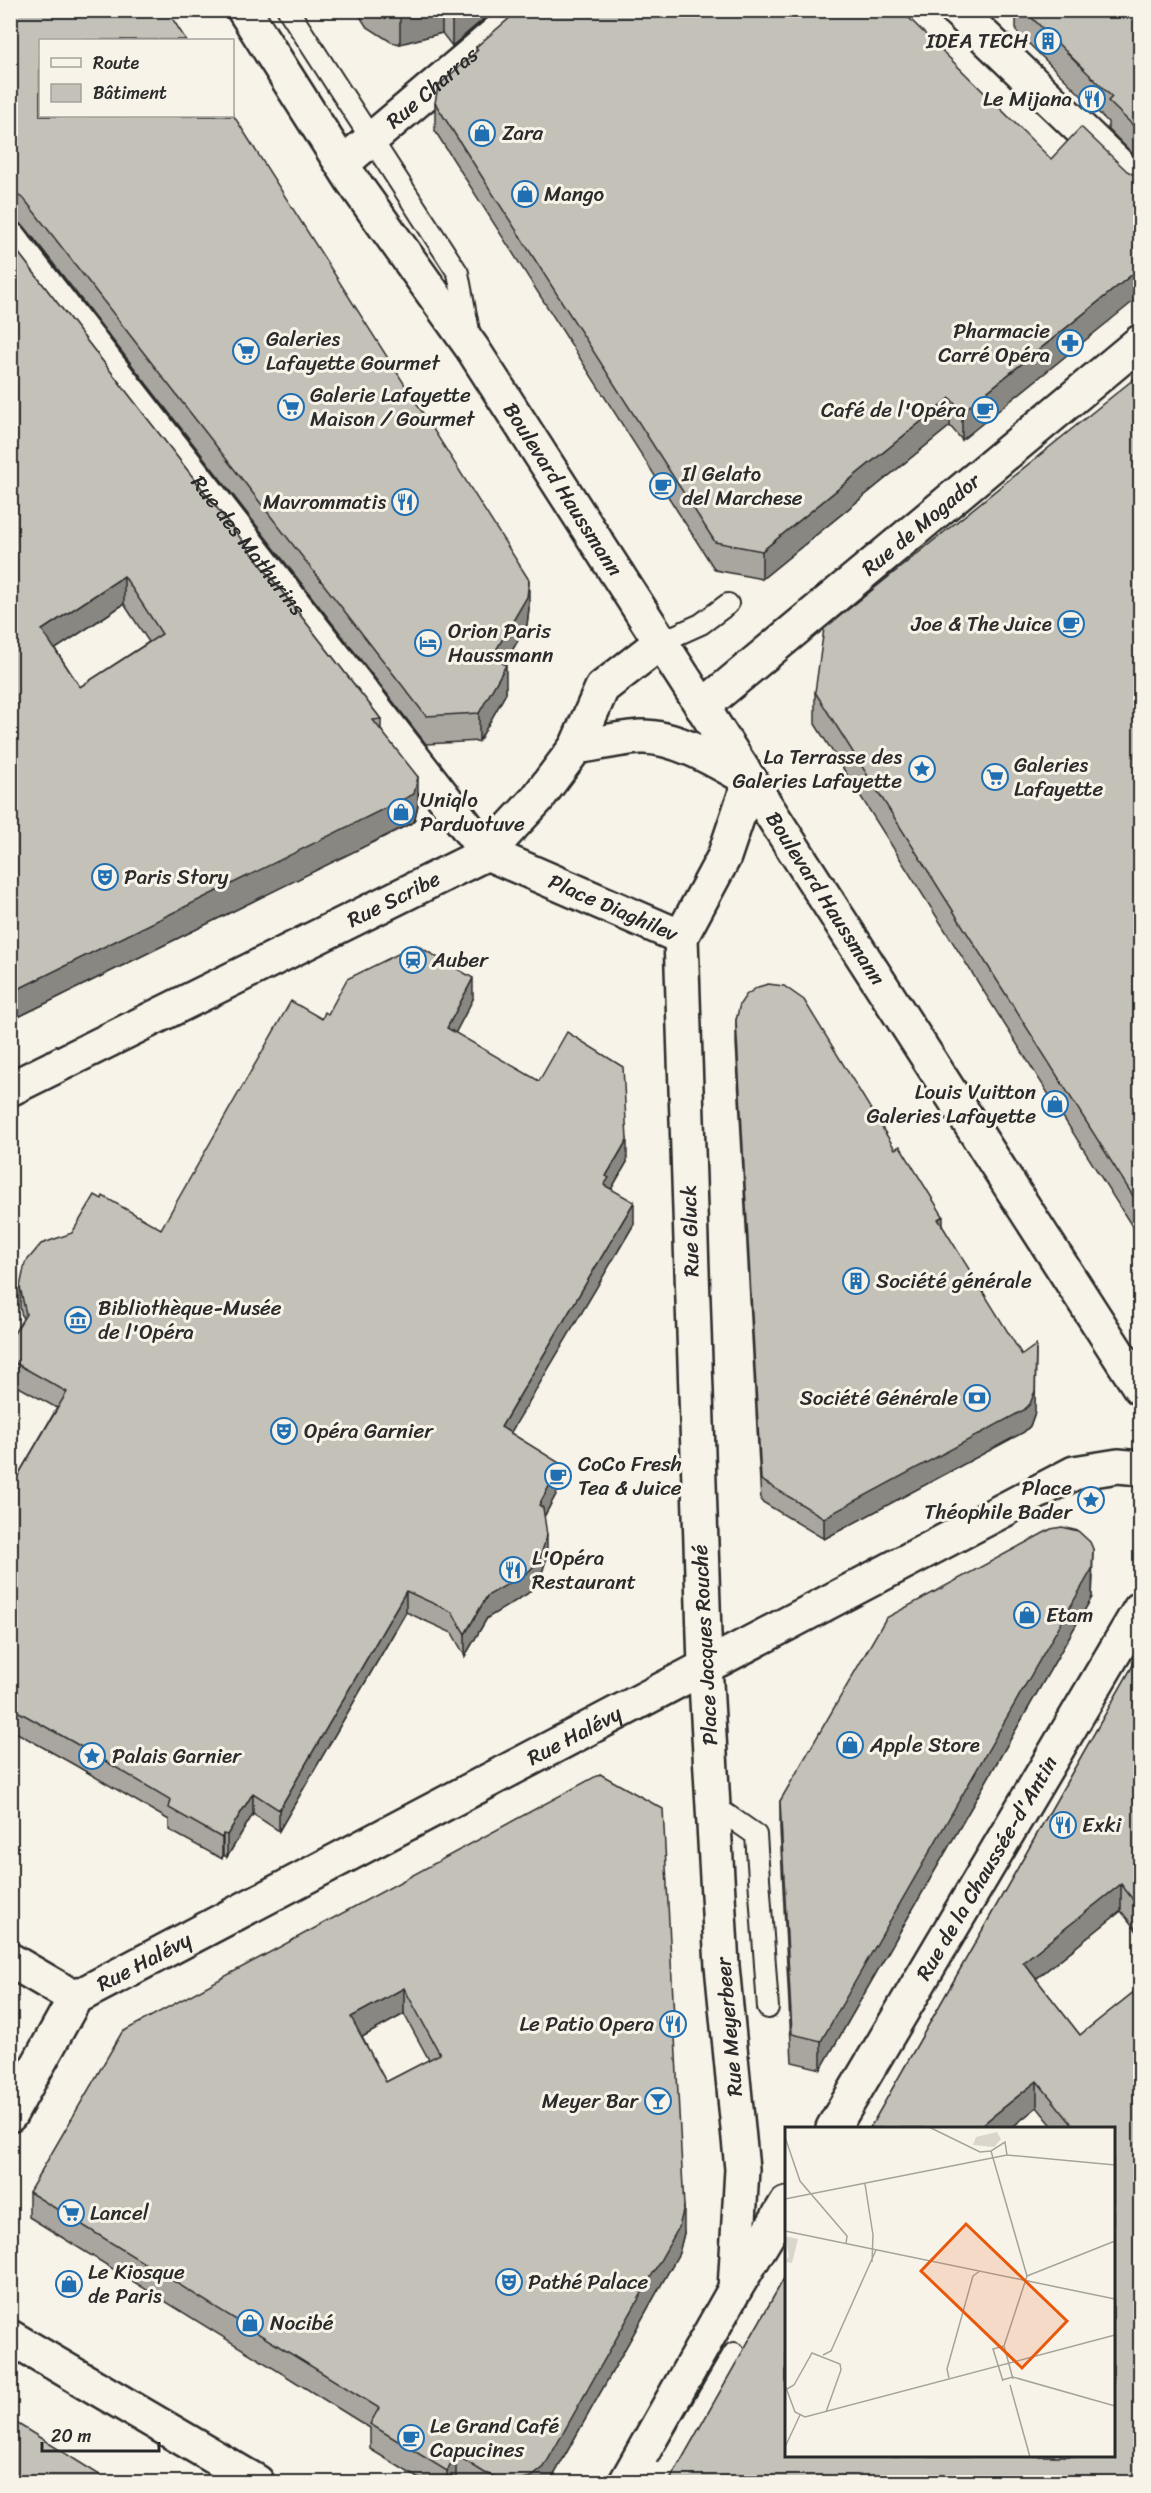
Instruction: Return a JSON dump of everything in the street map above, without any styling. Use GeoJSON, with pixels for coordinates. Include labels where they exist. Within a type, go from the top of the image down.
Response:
{"type":"FeatureCollection","features":[{"type":"Feature","properties":{"kind":"street","name":"Boulevard Haussmann"},"geometry":{"type":"LineString","coordinates":[[244,10],[342,164],[472,348],[1140,1388]]}},
{"type":"Feature","properties":{"kind":"street","name":"Rue Charras"},"geometry":{"type":"LineString","coordinates":[[342,164],[524,10]]}},
{"type":"Feature","properties":{"kind":"street"},"geometry":{"type":"LineString","coordinates":[[957,10],[1140,186]]}},
{"type":"Feature","properties":{"kind":"street","name":"Rue des Mathurins"},"geometry":{"type":"LineString","coordinates":[[10,238],[486,853]]}},
{"type":"Feature","properties":{"kind":"street","name":"Rue de Mogador"},"geometry":{"type":"LineString","coordinates":[[702,707],[1140,342]]}},
{"type":"Feature","properties":{"kind":"street"},"geometry":{"type":"LineString","coordinates":[[576,747],[602,688],[661,642]]}},
{"type":"Feature","properties":{"kind":"street"},"geometry":{"type":"LineString","coordinates":[[576,747],[642,737],[666,741],[702,754],[750,780]]}},
{"type":"Feature","properties":{"kind":"street","name":"Rue Scribe"},"geometry":{"type":"LineString","coordinates":[[10,1089],[486,853],[537,799],[576,747]]}},
{"type":"Feature","properties":{"kind":"street","name":"Place Diaghilev"},"geometry":{"type":"LineString","coordinates":[[486,853],[681,937],[724,857],[750,780]]}},
{"type":"Feature","properties":{"kind":"street","name":"Rue Gluck"},"geometry":{"type":"LineString","coordinates":[[681,937],[700,1525]]}},
{"type":"Feature","properties":{"kind":"street","name":"Rue Halévy"},"geometry":{"type":"LineString","coordinates":[[75,1998],[1074,1473],[1118,1466],[1140,1468]]}},
{"type":"Feature","properties":{"kind":"street","name":"Place Jacques Rouché"},"geometry":{"type":"LineString","coordinates":[[700,1525],[711,1764]]}},
{"type":"Feature","properties":{"kind":"street","name":"Rue de la Chaussée-d'Antin"},"geometry":{"type":"LineString","coordinates":[[834,2127],[1140,1609]]}},
{"type":"Feature","properties":{"kind":"street","name":"Rue Meyerbeer"},"geometry":{"type":"LineString","coordinates":[[711,1764],[722,1966],[742,2169],[735,2289]]}},
{"type":"Feature","properties":{"kind":"street"},"geometry":{"type":"LineString","coordinates":[[10,1960],[75,1998],[10,2115]]}},
{"type":"Feature","properties":{"kind":"street"},"geometry":{"type":"LineString","coordinates":[[628,2478],[785,2206]]}},
{"type":"Feature","properties":{"kind":"street"},"geometry":{"type":"LineString","coordinates":[[10,2337],[257,2482]]}},
{"type":"Feature","properties":{"kind":"lane","name":"Boulevard Haussmann"},"geometry":{"type":"LineString","coordinates":[[288,10],[458,273],[472,348]]}},
{"type":"Feature","properties":{"kind":"lane"},"geometry":{"type":"LineString","coordinates":[[661,642],[701,624],[728,604]]}},
{"type":"Feature","properties":{"kind":"lane"},"geometry":{"type":"LineString","coordinates":[[713,1805],[756,1834],[768,2008]]}},
{"type":"Feature","properties":{"kind":"lane"},"geometry":{"type":"LineString","coordinates":[[628,2478],[664,2473],[734,2353]]}},
{"type":"Feature","properties":{"kind":"building","name":"Galerie Lafayette Maison / Gourmet"},"geometry":{"type":"Polygon","coordinates":[[[10,10],[167,10],[185,39],[39,39],[39,117],[234,116],[529,580],[527,597],[492,657],[506,665],[479,713],[426,716],[25,200],[10,193],[10,10]]]}},
{"type":"Feature","properties":{"kind":"building"},"geometry":{"type":"Polygon","coordinates":[[[387,10],[421,10],[400,16],[387,10]]]}},
{"type":"Feature","properties":{"kind":"building"},"geometry":{"type":"Polygon","coordinates":[[[446,10],[461,10],[452,18],[446,10]]]}},
{"type":"Feature","properties":{"kind":"building"},"geometry":{"type":"Polygon","coordinates":[[[519,10],[901,10],[1051,159],[1081,127],[1127,171],[1140,176],[1140,268],[962,412],[950,398],[762,551],[715,542],[435,103],[438,86],[478,50],[476,47],[519,10]]]}},
{"type":"Feature","properties":{"kind":"building"},"geometry":{"type":"Polygon","coordinates":[[[1024,10],[1140,10],[1140,132],[1108,101],[1112,97],[1024,10]]]}},
{"type":"Feature","properties":{"kind":"building"},"geometry":{"type":"Polygon","coordinates":[[[10,242],[381,719],[373,720],[418,777],[414,794],[10,993],[10,242]],[[124,576],[42,630],[80,687],[162,634],[124,576]]]}},
{"type":"Feature","properties":{"kind":"building","name":"Galeries Lafayette"},"geometry":{"type":"Polygon","coordinates":[[[1140,374],[1140,1207],[815,692],[824,629],[1140,374]]]}},
{"type":"Feature","properties":{"kind":"building","name":"Opéra Garnier"},"geometry":{"type":"Polygon","coordinates":[[[416,945],[473,978],[447,1028],[539,1081],[567,1032],[623,1067],[627,1140],[606,1176],[609,1178],[604,1185],[634,1202],[501,1427],[561,1464],[539,1505],[543,1508],[547,1535],[539,1561],[527,1573],[487,1596],[465,1634],[452,1612],[406,1591],[279,1810],[253,1793],[227,1835],[223,1834],[222,1838],[169,1808],[171,1800],[10,1707],[10,1489],[67,1392],[10,1360],[10,1340],[26,1314],[20,1287],[25,1263],[41,1244],[72,1233],[95,1195],[102,1199],[103,1196],[161,1229],[291,1001],[322,1019],[325,1012],[328,1014],[347,979],[416,945]]]}},
{"type":"Feature","properties":{"kind":"building","name":"Société générale"},"geometry":{"type":"Polygon","coordinates":[[[768,984],[784,986],[804,1000],[895,1149],[900,1146],[943,1216],[938,1219],[1022,1355],[1036,1345],[1035,1391],[1030,1404],[1024,1410],[824,1518],[761,1480],[736,1020],[740,1004],[746,995],[768,984]]]}},
{"type":"Feature","properties":{"kind":"building"},"geometry":{"type":"Polygon","coordinates":[[[1062,1527],[1078,1531],[1090,1542],[1093,1549],[1092,1569],[821,2041],[792,2034],[780,1801],[886,1618],[1051,1529],[1062,1527]]]}},
{"type":"Feature","properties":{"kind":"building"},"geometry":{"type":"Polygon","coordinates":[[[1140,1653],[1140,1909],[1121,1884],[1023,1962],[1080,2035],[1140,1987],[1140,2482],[669,2482],[785,2277],[785,2457],[1115,2457],[1115,2127],[1074,2127],[1037,2081],[979,2127],[871,2127],[1140,1653]]]}},
{"type":"Feature","properties":{"kind":"building"},"geometry":{"type":"Polygon","coordinates":[[[600,1774],[663,1809],[684,2207],[679,2227],[544,2467],[533,2476],[505,2481],[485,2473],[456,2455],[447,2471],[370,2424],[379,2408],[29,2192],[122,2032],[600,1774]],[[404,1988],[351,2017],[386,2082],[440,2054],[404,1988]]]}},
{"type":"Feature","properties":{"kind":"building"},"geometry":{"type":"Polygon","coordinates":[[[10,2419],[111,2482],[10,2482],[10,2419]]]}},
{"type":"Feature","properties":{"kind":"place","name":"IDEA TECH"},"geometry":{"type":"Point","coordinates":[1048,41]}},
{"type":"Feature","properties":{"kind":"place","name":"Le Mijana"},"geometry":{"type":"Point","coordinates":[1092,99]}},
{"type":"Feature","properties":{"kind":"place","name":"Zara"},"geometry":{"type":"Point","coordinates":[482,133]}},
{"type":"Feature","properties":{"kind":"place","name":"Mango"},"geometry":{"type":"Point","coordinates":[525,194]}},
{"type":"Feature","properties":{"kind":"place","name":"Pharmacie Carré Opéra"},"geometry":{"type":"Point","coordinates":[1070,343]}},
{"type":"Feature","properties":{"kind":"place","name":"Galeries Lafayette Gourmet"},"geometry":{"type":"Point","coordinates":[246,351]}},
{"type":"Feature","properties":{"kind":"place","name":"Galerie Lafayette Maison / Gourmet"},"geometry":{"type":"Point","coordinates":[291,407]}},
{"type":"Feature","properties":{"kind":"place","name":"Café de l'Opéra"},"geometry":{"type":"Point","coordinates":[985,410]}},
{"type":"Feature","properties":{"kind":"place","name":"Il Gelato del Marchese"},"geometry":{"type":"Point","coordinates":[663,486]}},
{"type":"Feature","properties":{"kind":"place","name":"Mavrommatis"},"geometry":{"type":"Point","coordinates":[405,502]}},
{"type":"Feature","properties":{"kind":"place","name":"Joe & The Juice"},"geometry":{"type":"Point","coordinates":[1071,624]}},
{"type":"Feature","properties":{"kind":"place","name":"Orion Paris Haussmann"},"geometry":{"type":"Point","coordinates":[428,643]}},
{"type":"Feature","properties":{"kind":"place","name":"La Terrasse des Galeries Lafayette"},"geometry":{"type":"Point","coordinates":[922,769]}},
{"type":"Feature","properties":{"kind":"place","name":"Galeries Lafayette"},"geometry":{"type":"Point","coordinates":[995,777]}},
{"type":"Feature","properties":{"kind":"place","name":"Uniqlo Parduotuve"},"geometry":{"type":"Point","coordinates":[401,812]}},
{"type":"Feature","properties":{"kind":"place","name":"Paris Story"},"geometry":{"type":"Point","coordinates":[105,877]}},
{"type":"Feature","properties":{"kind":"place","name":"Auber"},"geometry":{"type":"Point","coordinates":[413,960]}},
{"type":"Feature","properties":{"kind":"place","name":"Louis Vuitton Galeries Lafayette"},"geometry":{"type":"Point","coordinates":[1055,1104]}},
{"type":"Feature","properties":{"kind":"place","name":"Société générale"},"geometry":{"type":"Point","coordinates":[856,1281]}},
{"type":"Feature","properties":{"kind":"place","name":"Bibliothèque-Musée de l'Opéra"},"geometry":{"type":"Point","coordinates":[78,1320]}},
{"type":"Feature","properties":{"kind":"place","name":"Société Générale"},"geometry":{"type":"Point","coordinates":[977,1398]}},
{"type":"Feature","properties":{"kind":"place","name":"Opéra Garnier"},"geometry":{"type":"Point","coordinates":[284,1431]}},
{"type":"Feature","properties":{"kind":"place","name":"CoCo Fresh Tea & Juice"},"geometry":{"type":"Point","coordinates":[558,1476]}},
{"type":"Feature","properties":{"kind":"place","name":"Place Théophile Bader"},"geometry":{"type":"Point","coordinates":[1091,1500]}},
{"type":"Feature","properties":{"kind":"place","name":"L'Opéra Restaurant"},"geometry":{"type":"Point","coordinates":[513,1570]}},
{"type":"Feature","properties":{"kind":"place","name":"Etam"},"geometry":{"type":"Point","coordinates":[1027,1615]}},
{"type":"Feature","properties":{"kind":"place","name":"Apple Store"},"geometry":{"type":"Point","coordinates":[850,1745]}},
{"type":"Feature","properties":{"kind":"place","name":"Palais Garnier"},"geometry":{"type":"Point","coordinates":[92,1756]}},
{"type":"Feature","properties":{"kind":"place","name":"Exki"},"geometry":{"type":"Point","coordinates":[1063,1825]}},
{"type":"Feature","properties":{"kind":"place","name":"Le Patio Opera"},"geometry":{"type":"Point","coordinates":[673,2024]}},
{"type":"Feature","properties":{"kind":"place","name":"Meyer Bar"},"geometry":{"type":"Point","coordinates":[658,2101]}},
{"type":"Feature","properties":{"kind":"place","name":"Lancel"},"geometry":{"type":"Point","coordinates":[71,2213]}},
{"type":"Feature","properties":{"kind":"place","name":"Pathé Palace"},"geometry":{"type":"Point","coordinates":[509,2282]}},
{"type":"Feature","properties":{"kind":"place","name":"Le Kiosque de Paris"},"geometry":{"type":"Point","coordinates":[69,2284]}},
{"type":"Feature","properties":{"kind":"place","name":"Nocibé"},"geometry":{"type":"Point","coordinates":[250,2323]}},
{"type":"Feature","properties":{"kind":"place","name":"Le Grand Café Capucines"},"geometry":{"type":"Point","coordinates":[411,2438]}}]}
